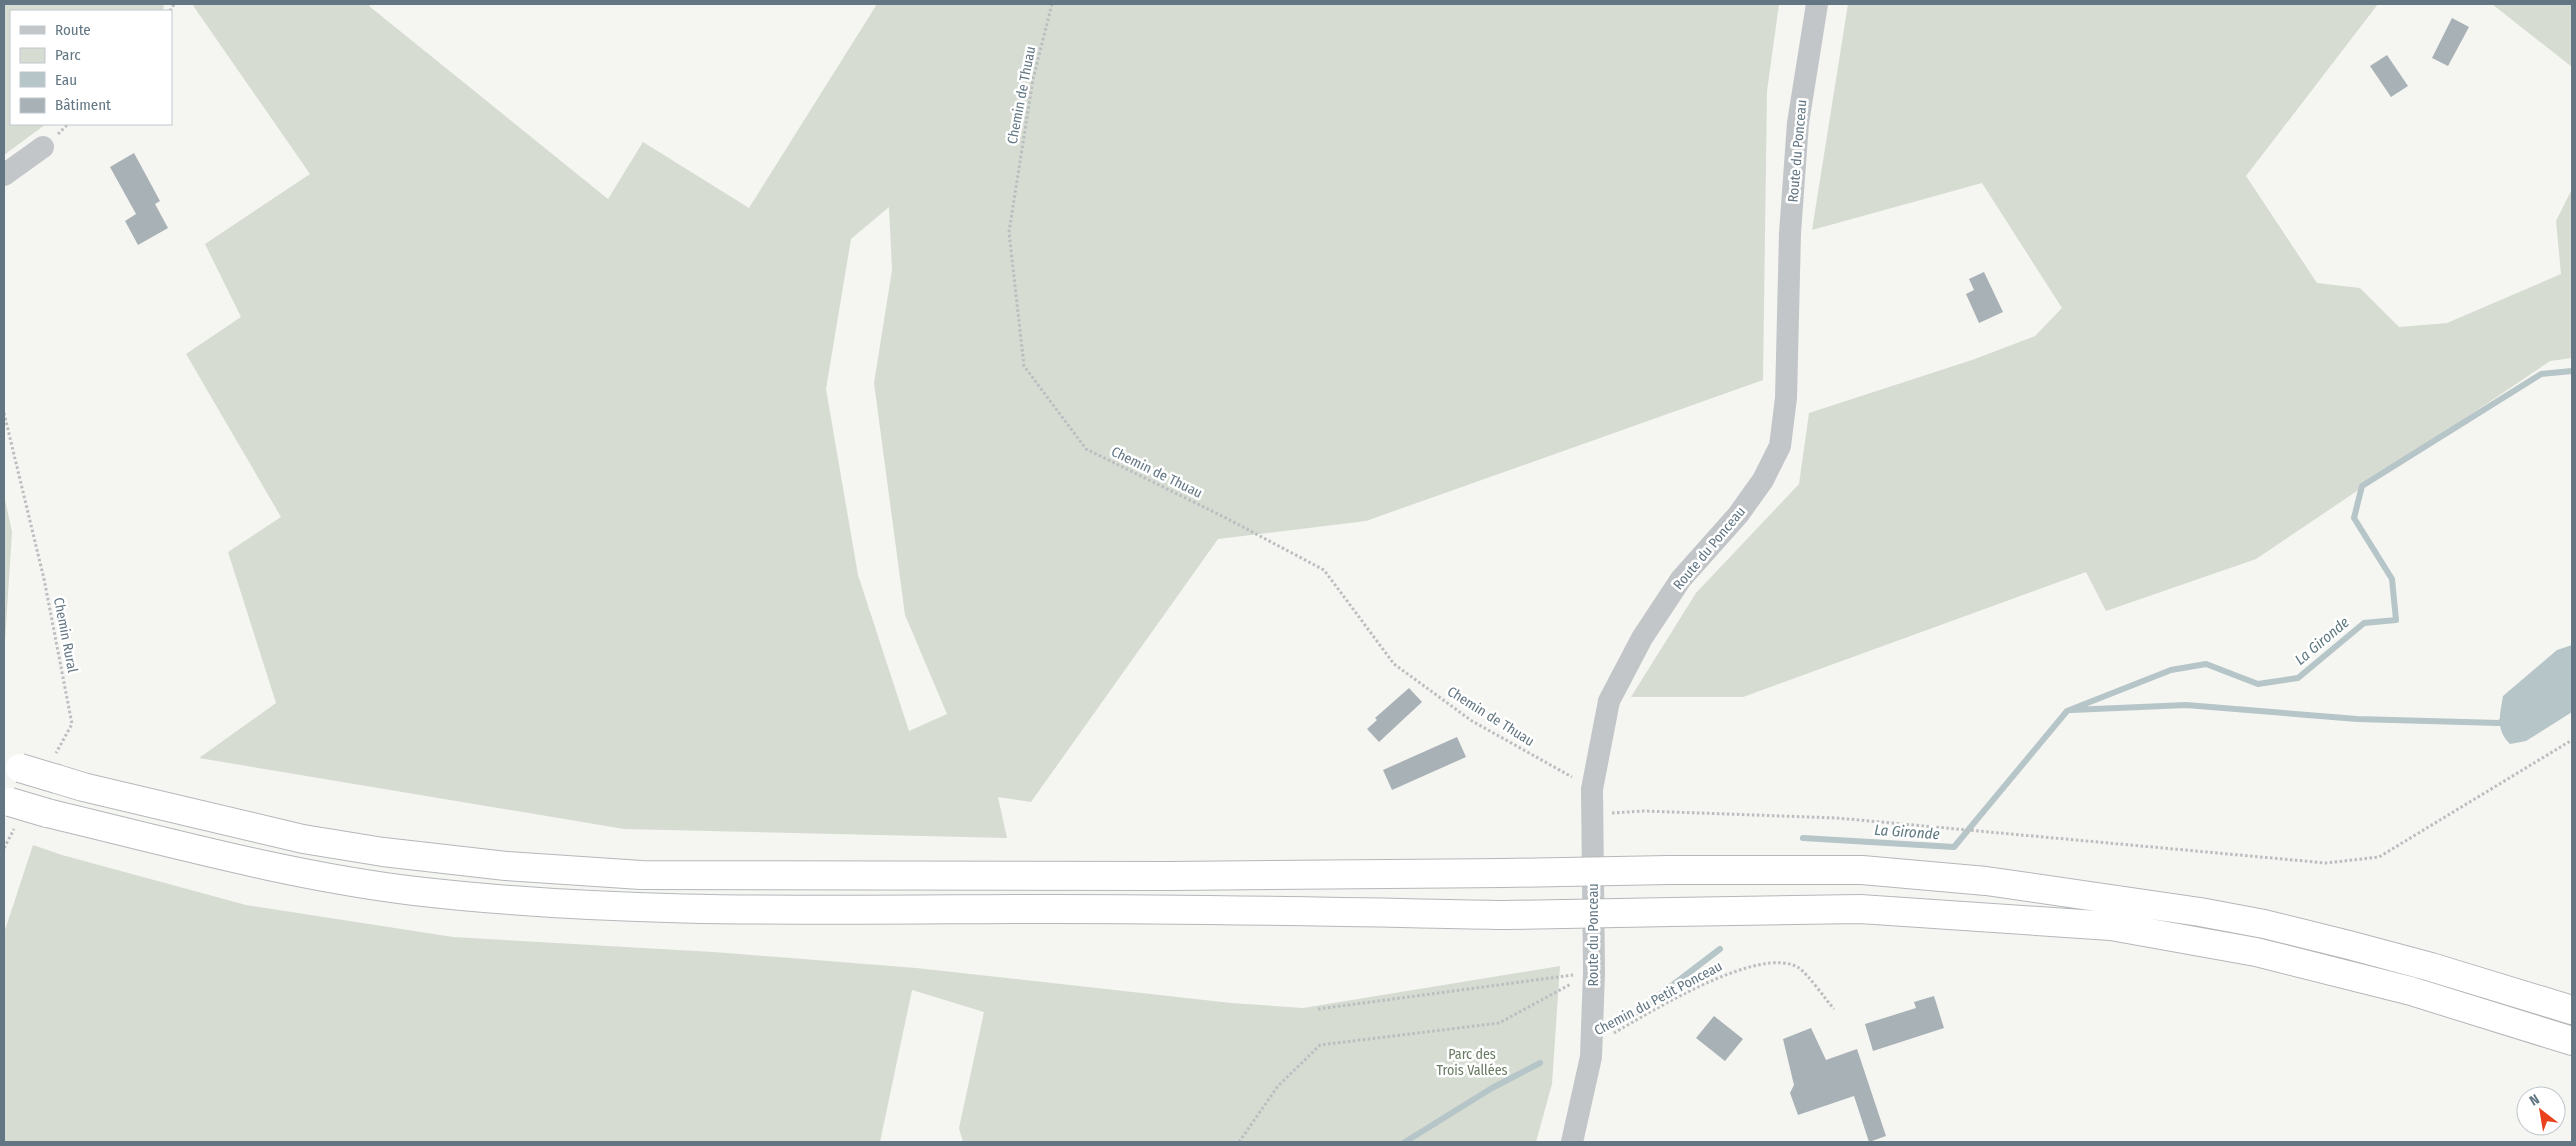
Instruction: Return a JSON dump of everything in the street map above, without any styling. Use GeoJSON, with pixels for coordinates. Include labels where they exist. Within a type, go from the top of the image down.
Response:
{"type":"FeatureCollection","features":[{"type":"Feature","properties":{"kind":"highway"},"geometry":{"type":"LineString","coordinates":[[12,766],[56,768],[83,787],[303,839],[392,853],[506,866],[641,875],[903,876],[1862,870],[1986,881],[2200,912],[2264,924],[2431,967],[2572,1010]]}},
{"type":"Feature","properties":{"kind":"highway"},"geometry":{"type":"LineString","coordinates":[[10,808],[48,813],[296,873],[413,890],[531,902],[638,908],[1168,908],[1505,915],[1860,909],[2111,926],[2256,952],[2411,991],[2572,1041]]}},
{"type":"Feature","properties":{"kind":"street","name":"Route du Ponceau"},"geometry":{"type":"LineString","coordinates":[[1572,1142],[1592,1056],[1594,972],[1592,789],[1609,701],[1642,638],[1681,579],[1748,501],[1763,480],[1780,446],[1786,398],[1790,233],[1798,123],[1817,4]]}},
{"type":"Feature","properties":{"kind":"street"},"geometry":{"type":"LineString","coordinates":[[4,175],[43,147]]}},
{"type":"Feature","properties":{"kind":"path","name":"Chemin de Thuau"},"geometry":{"type":"LineString","coordinates":[[1052,4],[1033,79],[1009,232],[1024,366],[1086,449],[1224,516],[1324,570],[1394,664],[1472,720],[1592,789]]}},
{"type":"Feature","properties":{"kind":"path","name":"Chemin Rural"},"geometry":{"type":"LineString","coordinates":[[4,413],[44,579],[72,724],[56,768]]}},
{"type":"Feature","properties":{"kind":"path"},"geometry":{"type":"LineString","coordinates":[[1592,815],[1644,811],[1836,818],[2326,863],[2379,856],[2572,740]]}},
{"type":"Feature","properties":{"kind":"path"},"geometry":{"type":"LineString","coordinates":[[4,848],[10,808]]}},
{"type":"Feature","properties":{"kind":"path","name":"Chemin du Petit Ponceau"},"geometry":{"type":"LineString","coordinates":[[1592,1045],[1724,974],[1777,963],[1799,968],[1834,1009]]}},
{"type":"Feature","properties":{"kind":"path"},"geometry":{"type":"LineString","coordinates":[[1318,1009],[1594,972]]}},
{"type":"Feature","properties":{"kind":"path"},"geometry":{"type":"LineString","coordinates":[[1239,1142],[1278,1086],[1320,1045],[1499,1023],[1594,972]]}},
{"type":"Feature","properties":{"kind":"green space"},"geometry":{"type":"Polygon","coordinates":[[[4,4],[164,4],[163,10],[10,10],[10,125],[45,125],[4,155],[4,4]]]}},
{"type":"Feature","properties":{"kind":"green space"},"geometry":{"type":"Polygon","coordinates":[[[192,4],[371,4],[369,6],[608,199],[643,142],[749,208],[877,4],[1779,4],[1767,91],[1763,380],[1366,521],[1218,539],[1031,802],[998,797],[1007,838],[624,829],[199,758],[276,703],[228,552],[281,517],[186,354],[241,317],[205,244],[310,174],[192,4]],[[889,207],[851,239],[826,389],[858,575],[909,731],[947,714],[905,615],[874,383],[892,270],[889,207]]]}},
{"type":"Feature","properties":{"kind":"green space"},"geometry":{"type":"Polygon","coordinates":[[[1848,4],[2378,4],[2246,176],[2317,283],[2360,288],[2399,327],[2447,323],[2561,274],[2556,221],[2572,189],[2572,358],[2550,361],[2256,559],[2106,611],[2086,572],[1743,697],[1631,697],[1696,593],[1799,484],[1809,413],[1972,360],[2035,336],[2062,308],[1982,183],[1812,230],[1848,4]]]}},
{"type":"Feature","properties":{"kind":"green space"},"geometry":{"type":"Polygon","coordinates":[[[2492,4],[2572,4],[2572,67],[2492,4]]]}},
{"type":"Feature","properties":{"kind":"green space"},"geometry":{"type":"Polygon","coordinates":[[[4,495],[12,532],[4,657],[4,495]]]}},
{"type":"Feature","properties":{"kind":"green space","name":"Parc des Trois Vallées"},"geometry":{"type":"Polygon","coordinates":[[[33,845],[62,855],[246,905],[453,937],[713,952],[916,968],[1231,1003],[1303,1008],[1560,966],[1552,1084],[1536,1142],[963,1142],[959,1128],[984,1012],[912,990],[880,1142],[4,1142],[4,933],[33,845]]]}},
{"type":"Feature","properties":{"kind":"water"},"geometry":{"type":"Polygon","coordinates":[[[2572,645],[2572,712],[2526,741],[2510,744],[2505,739],[2500,727],[2503,696],[2557,650],[2572,645]]]}},
{"type":"Feature","properties":{"kind":"building"},"geometry":{"type":"Polygon","coordinates":[[[2452,18],[2469,27],[2448,66],[2432,58],[2452,18]]]}},
{"type":"Feature","properties":{"kind":"building"},"geometry":{"type":"Polygon","coordinates":[[[2387,55],[2408,86],[2391,97],[2370,66],[2387,55]]]}},
{"type":"Feature","properties":{"kind":"building"},"geometry":{"type":"Polygon","coordinates":[[[134,153],[160,201],[155,204],[168,228],[138,245],[125,221],[136,214],[110,167],[134,153]]]}},
{"type":"Feature","properties":{"kind":"building"},"geometry":{"type":"Polygon","coordinates":[[[1984,272],[2003,312],[1979,323],[1966,294],[1974,290],[1969,279],[1984,272]]]}},
{"type":"Feature","properties":{"kind":"building"},"geometry":{"type":"Polygon","coordinates":[[[1409,688],[1422,702],[1379,742],[1367,729],[1377,720],[1375,718],[1409,688]]]}},
{"type":"Feature","properties":{"kind":"building"},"geometry":{"type":"Polygon","coordinates":[[[1457,737],[1466,757],[1392,790],[1383,770],[1457,737]]]}},
{"type":"Feature","properties":{"kind":"building"},"geometry":{"type":"Polygon","coordinates":[[[1934,996],[1944,1028],[1873,1051],[1865,1024],[1916,1008],[1914,1002],[1934,996]]]}},
{"type":"Feature","properties":{"kind":"building"},"geometry":{"type":"Polygon","coordinates":[[[1714,1016],[1743,1039],[1725,1061],[1696,1038],[1714,1016]]]}},
{"type":"Feature","properties":{"kind":"building"},"geometry":{"type":"Polygon","coordinates":[[[1811,1028],[1826,1060],[1857,1049],[1886,1136],[1869,1142],[1854,1096],[1798,1115],[1790,1093],[1794,1085],[1783,1039],[1811,1028]]]}},
{"type":"Feature","properties":{"kind":"waterway","name":"La Gironde"},"geometry":{"type":"LineString","coordinates":[[1803,838],[1954,847],[2067,711],[2171,670],[2206,664],[2258,684],[2298,678],[2364,623],[2396,620],[2392,579],[2354,518],[2362,486],[2541,374],[2572,371]]}},
{"type":"Feature","properties":{"kind":"waterway"},"geometry":{"type":"LineString","coordinates":[[2072,710],[2186,705],[2357,719],[2499,723],[2505,719]]}},
{"type":"Feature","properties":{"kind":"waterway","name":"La Gironde"},"geometry":{"type":"LineString","coordinates":[[1628,1019],[1720,949]]}},
{"type":"Feature","properties":{"kind":"waterway","name":"La Gironde"},"geometry":{"type":"LineString","coordinates":[[1405,1142],[1492,1088],[1540,1063]]}}]}
